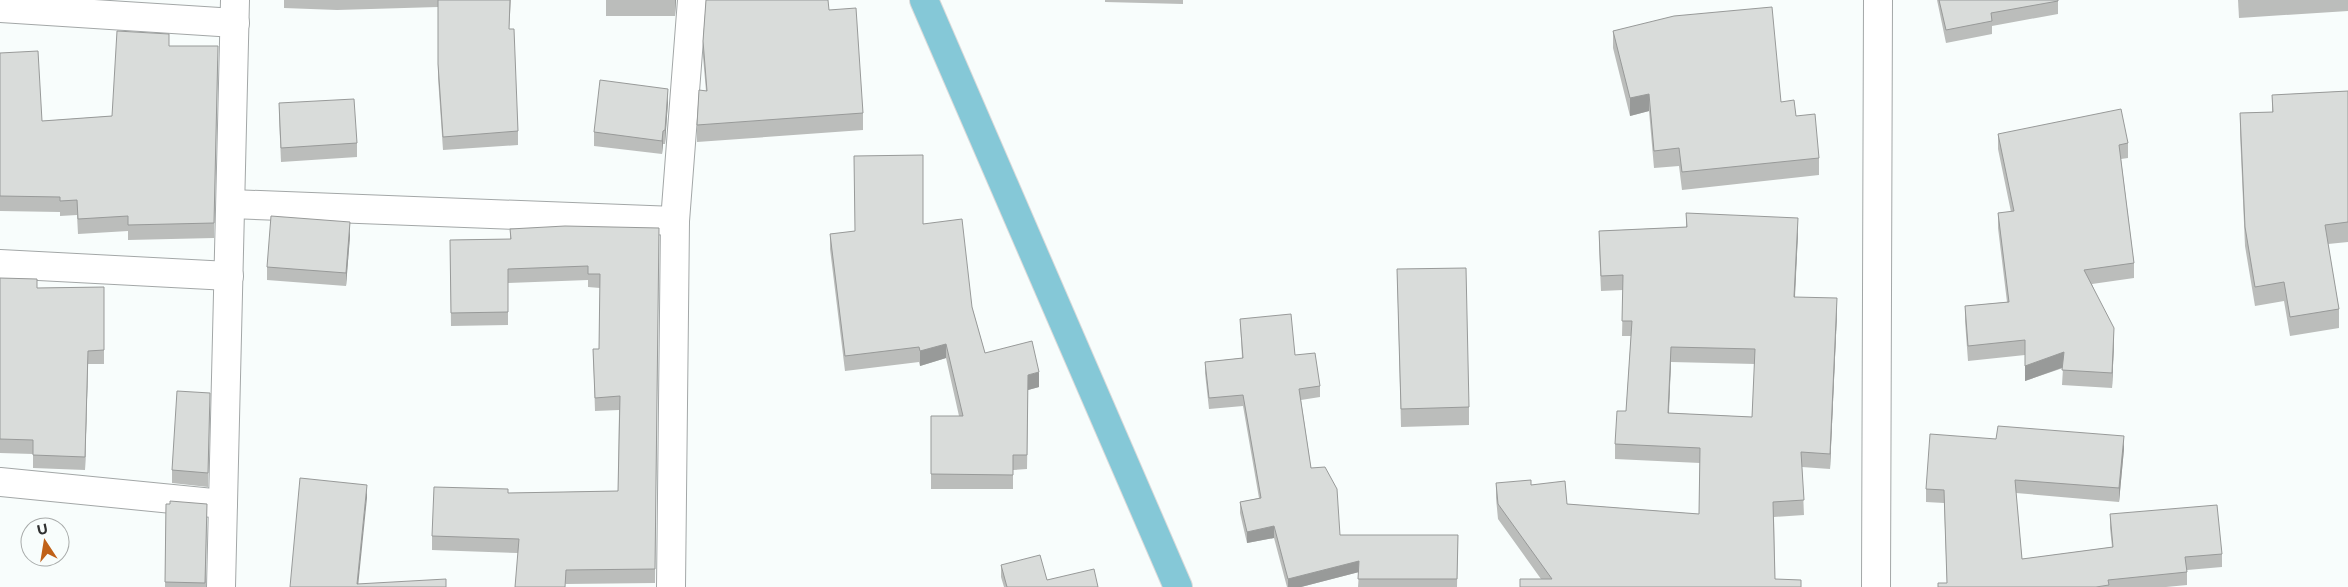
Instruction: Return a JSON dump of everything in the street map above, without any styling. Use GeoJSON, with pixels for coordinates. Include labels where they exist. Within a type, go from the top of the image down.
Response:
{"type":"FeatureCollection","features":[{"type":"Feature","properties":{"kind":"main road"},"geometry":{"type":"LineString","coordinates":[[924,0],[1178,587]]}},
{"type":"Feature","properties":{"kind":"street"},"geometry":{"type":"LineString","coordinates":[[671,587],[675,221],[692,0]]}},
{"type":"Feature","properties":{"kind":"street"},"geometry":{"type":"LineString","coordinates":[[1876,587],[1878,0]]}},
{"type":"Feature","properties":{"kind":"street"},"geometry":{"type":"LineString","coordinates":[[0,8],[235,11],[221,587]]}},
{"type":"Feature","properties":{"kind":"street"},"geometry":{"type":"LineString","coordinates":[[231,204],[675,221]]}},
{"type":"Feature","properties":{"kind":"street"},"geometry":{"type":"LineString","coordinates":[[0,264],[229,276]]}},
{"type":"Feature","properties":{"kind":"street"},"geometry":{"type":"LineString","coordinates":[[0,482],[223,504]]}},
{"type":"Feature","properties":{"kind":"building"},"geometry":{"type":"Polygon","coordinates":[[[438,0],[510,0],[509,29],[514,29],[518,131],[443,137],[438,64],[438,0]]]}},
{"type":"Feature","properties":{"kind":"building"},"geometry":{"type":"Polygon","coordinates":[[[706,0],[828,0],[829,10],[856,8],[863,113],[697,125],[699,90],[707,91],[703,41],[706,0]]]}},
{"type":"Feature","properties":{"kind":"building"},"geometry":{"type":"Polygon","coordinates":[[[1939,0],[2058,1],[1991,13],[1992,21],[1946,30],[1939,0]]]}},
{"type":"Feature","properties":{"kind":"building"},"geometry":{"type":"Polygon","coordinates":[[[1772,7],[1781,102],[1794,100],[1796,116],[1815,114],[1819,158],[1682,172],[1679,148],[1654,151],[1649,94],[1630,98],[1613,31],[1674,16],[1772,7]]]}},
{"type":"Feature","properties":{"kind":"building"},"geometry":{"type":"Polygon","coordinates":[[[117,31],[169,34],[169,46],[218,46],[214,223],[128,225],[128,216],[78,219],[77,200],[60,201],[60,197],[0,196],[0,53],[38,51],[42,121],[112,116],[117,31]]]}},
{"type":"Feature","properties":{"kind":"building"},"geometry":{"type":"Polygon","coordinates":[[[600,80],[668,89],[665,130],[663,131],[662,141],[594,132],[600,80]]]}},
{"type":"Feature","properties":{"kind":"building"},"geometry":{"type":"Polygon","coordinates":[[[2348,91],[2348,222],[2325,225],[2339,309],[2290,317],[2284,282],[2255,287],[2245,227],[2240,113],[2273,112],[2272,95],[2348,91]]]}},
{"type":"Feature","properties":{"kind":"building"},"geometry":{"type":"Polygon","coordinates":[[[354,99],[357,143],[281,148],[279,103],[354,99]]]}},
{"type":"Feature","properties":{"kind":"building"},"geometry":{"type":"Polygon","coordinates":[[[2121,109],[2128,143],[2119,145],[2134,263],[2084,270],[2114,328],[2112,373],[2062,370],[2064,352],[2025,366],[2025,340],[1968,346],[1965,306],[2009,302],[1998,213],[2014,211],[1998,134],[2121,109]]]}},
{"type":"Feature","properties":{"kind":"building"},"geometry":{"type":"Polygon","coordinates":[[[923,155],[923,224],[962,219],[972,307],[985,353],[1032,341],[1039,372],[1028,375],[1027,455],[1013,455],[1013,475],[931,474],[931,416],[963,416],[946,344],[920,351],[919,347],[845,356],[830,234],[855,231],[854,156],[923,155]]]}},
{"type":"Feature","properties":{"kind":"building"},"geometry":{"type":"Polygon","coordinates":[[[1686,213],[1798,218],[1794,297],[1837,298],[1830,454],[1801,452],[1804,500],[1773,502],[1775,579],[1801,580],[1801,587],[1520,587],[1520,579],[1552,579],[1498,504],[1496,483],[1531,480],[1531,485],[1565,481],[1567,504],[1699,514],[1700,448],[1615,444],[1617,411],[1626,411],[1632,321],[1622,321],[1623,275],[1601,276],[1599,231],[1687,227],[1686,213]],[[1671,347],[1668,413],[1752,417],[1755,349],[1671,347]]]}},
{"type":"Feature","properties":{"kind":"building"},"geometry":{"type":"Polygon","coordinates":[[[271,216],[350,222],[346,273],[267,267],[271,216]]]}},
{"type":"Feature","properties":{"kind":"building"},"geometry":{"type":"Polygon","coordinates":[[[565,226],[659,228],[655,569],[566,570],[565,587],[515,587],[519,539],[432,536],[434,487],[508,489],[508,493],[618,491],[620,396],[595,398],[593,349],[599,349],[600,274],[588,274],[588,266],[508,269],[508,312],[451,313],[450,240],[511,239],[510,229],[565,226]]]}},
{"type":"Feature","properties":{"kind":"building"},"geometry":{"type":"Polygon","coordinates":[[[1466,268],[1469,407],[1401,409],[1397,269],[1466,268]]]}},
{"type":"Feature","properties":{"kind":"building"},"geometry":{"type":"Polygon","coordinates":[[[0,278],[37,279],[37,288],[104,287],[104,350],[88,351],[85,457],[33,455],[33,440],[0,439],[0,278]]]}},
{"type":"Feature","properties":{"kind":"building"},"geometry":{"type":"Polygon","coordinates":[[[1291,314],[1295,355],[1315,353],[1320,386],[1299,389],[1311,468],[1325,467],[1337,489],[1340,535],[1458,535],[1457,579],[1358,579],[1359,561],[1288,579],[1274,526],[1247,532],[1240,502],[1261,498],[1243,395],[1209,398],[1205,362],[1243,358],[1240,319],[1291,314]]]}},
{"type":"Feature","properties":{"kind":"building"},"geometry":{"type":"Polygon","coordinates":[[[177,391],[210,393],[208,473],[172,470],[177,391]]]}},
{"type":"Feature","properties":{"kind":"building"},"geometry":{"type":"Polygon","coordinates":[[[1998,426],[2124,436],[2119,488],[2015,480],[2022,559],[2113,547],[2110,514],[2217,505],[2222,554],[2185,557],[2187,572],[2108,580],[2109,585],[2096,587],[1938,587],[1938,583],[1947,583],[1944,490],[1926,489],[1930,434],[1996,439],[1998,426]]]}},
{"type":"Feature","properties":{"kind":"building"},"geometry":{"type":"Polygon","coordinates":[[[300,478],[367,485],[357,584],[446,579],[446,587],[290,587],[300,478]]]}},
{"type":"Feature","properties":{"kind":"building"},"geometry":{"type":"Polygon","coordinates":[[[170,501],[207,504],[205,583],[165,582],[166,504],[170,504],[170,501]]]}},
{"type":"Feature","properties":{"kind":"building"},"geometry":{"type":"Polygon","coordinates":[[[1040,555],[1047,580],[1094,569],[1098,587],[1007,587],[1001,565],[1040,555]]]}}]}
